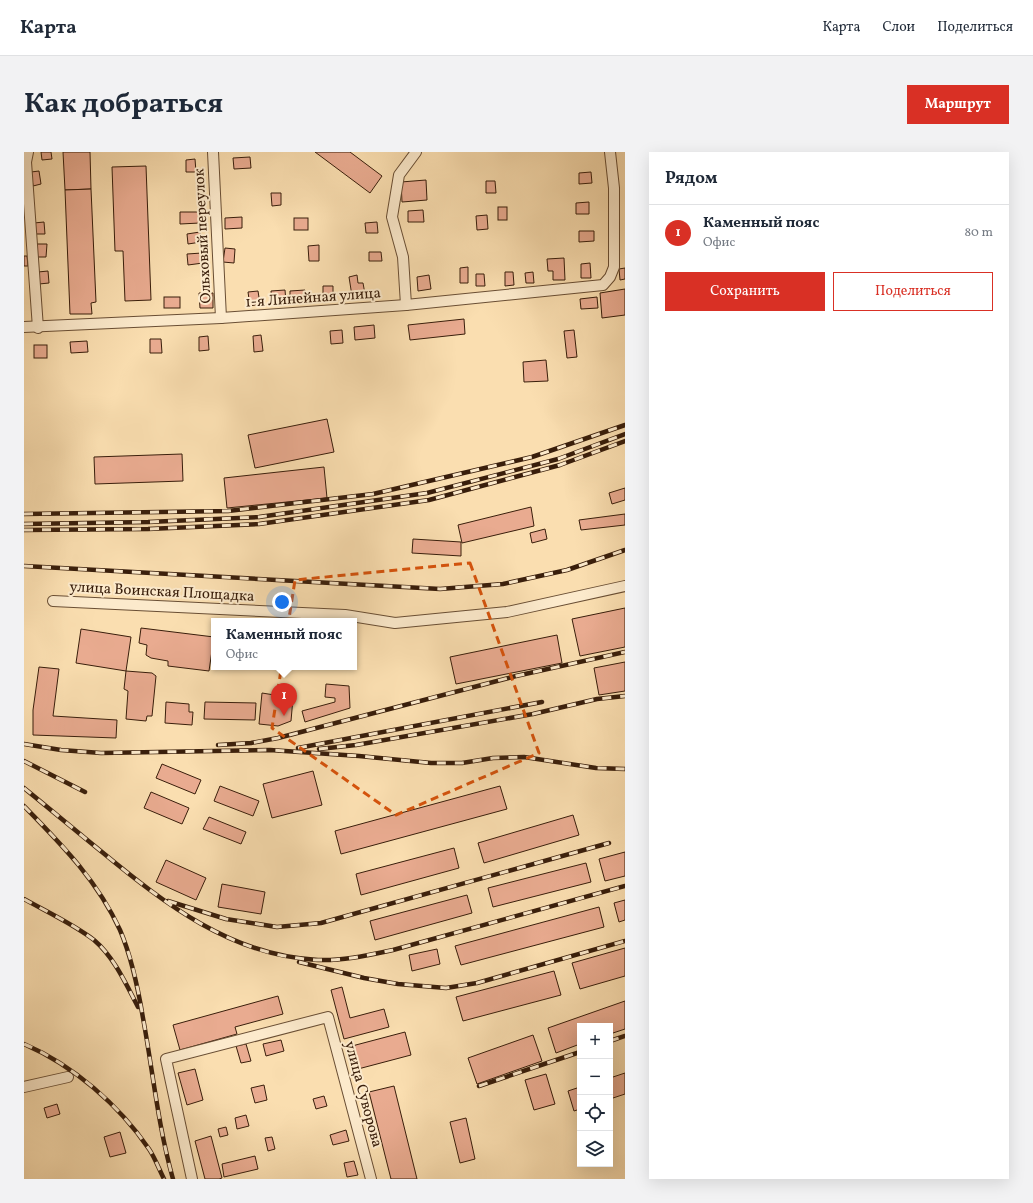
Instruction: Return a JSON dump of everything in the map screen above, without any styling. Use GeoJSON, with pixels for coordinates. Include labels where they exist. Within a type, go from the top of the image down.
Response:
{"type":"FeatureCollection","features":[{"type":"Feature","properties":{"kind":"street"},"geometry":{"type":"LineString","coordinates":[[28,152],[26,162],[38,328]]}},
{"type":"Feature","properties":{"kind":"street","name":"Ольховый переулок"},"geometry":{"type":"LineString","coordinates":[[213,152],[221,318]]}},
{"type":"Feature","properties":{"kind":"street"},"geometry":{"type":"LineString","coordinates":[[406,305],[403,256],[392,217],[399,175],[416,152]]}},
{"type":"Feature","properties":{"kind":"street","name":"1-я Линейная улица"},"geometry":{"type":"LineString","coordinates":[[24,328],[221,318],[406,305],[603,285],[610,277],[614,266],[614,188],[610,152]]}},
{"type":"Feature","properties":{"kind":"street","name":"улица Воинская Площадка"},"geometry":{"type":"LineString","coordinates":[[53,601],[345,615],[395,623],[507,612],[625,586]]}},
{"type":"Feature","properties":{"kind":"street","name":"улица Суворова"},"geometry":{"type":"LineString","coordinates":[[192,1179],[166,1059],[328,1017],[372,1179]]}},
{"type":"Feature","properties":{"kind":"street"},"geometry":{"type":"LineString","coordinates":[[24,1087],[68,1076]]}},
{"type":"Feature","properties":{"kind":"highlighted area"},"geometry":{"type":"Polygon","coordinates":[[[470,563],[539,753],[396,815],[272,728],[295,580],[470,563]]]}},
{"type":"Feature","properties":{"kind":"building"},"geometry":{"type":"Polygon","coordinates":[[[41,152],[51,152],[52,159],[42,160],[41,152]]]}},
{"type":"Feature","properties":{"kind":"building"},"geometry":{"type":"Polygon","coordinates":[[[63,152],[90,152],[91,189],[65,190],[63,152]]]}},
{"type":"Feature","properties":{"kind":"building"},"geometry":{"type":"Polygon","coordinates":[[[315,152],[350,152],[382,176],[370,193],[315,152]]]}},
{"type":"Feature","properties":{"kind":"building"},"geometry":{"type":"Polygon","coordinates":[[[250,157],[251,168],[234,169],[233,158],[250,157]]]}},
{"type":"Feature","properties":{"kind":"building"},"geometry":{"type":"Polygon","coordinates":[[[195,159],[196,172],[186,172],[186,160],[195,159]]]}},
{"type":"Feature","properties":{"kind":"building"},"geometry":{"type":"Polygon","coordinates":[[[146,166],[151,300],[125,301],[123,251],[115,251],[112,167],[146,166]]]}},
{"type":"Feature","properties":{"kind":"building"},"geometry":{"type":"Polygon","coordinates":[[[39,171],[41,184],[33,186],[31,172],[39,171]]]}},
{"type":"Feature","properties":{"kind":"building"},"geometry":{"type":"Polygon","coordinates":[[[591,172],[592,183],[579,184],[579,173],[591,172]]]}},
{"type":"Feature","properties":{"kind":"building"},"geometry":{"type":"Polygon","coordinates":[[[426,180],[427,200],[402,202],[401,182],[426,180]]]}},
{"type":"Feature","properties":{"kind":"building"},"geometry":{"type":"Polygon","coordinates":[[[486,181],[495,181],[496,193],[486,193],[486,181]]]}},
{"type":"Feature","properties":{"kind":"building"},"geometry":{"type":"Polygon","coordinates":[[[91,189],[96,302],[91,303],[92,314],[70,314],[65,190],[91,189]]]}},
{"type":"Feature","properties":{"kind":"building"},"geometry":{"type":"Polygon","coordinates":[[[271,193],[281,193],[281,205],[272,206],[271,193]]]}},
{"type":"Feature","properties":{"kind":"building"},"geometry":{"type":"Polygon","coordinates":[[[589,202],[589,214],[576,214],[576,203],[589,202]]]}},
{"type":"Feature","properties":{"kind":"building"},"geometry":{"type":"Polygon","coordinates":[[[498,207],[507,207],[507,220],[498,220],[498,207]]]}},
{"type":"Feature","properties":{"kind":"building"},"geometry":{"type":"Polygon","coordinates":[[[423,210],[424,222],[408,222],[408,211],[423,210]]]}},
{"type":"Feature","properties":{"kind":"building"},"geometry":{"type":"Polygon","coordinates":[[[180,212],[200,212],[200,223],[180,224],[180,212]]]}},
{"type":"Feature","properties":{"kind":"building"},"geometry":{"type":"Polygon","coordinates":[[[487,215],[488,229],[477,230],[476,216],[487,215]]]}},
{"type":"Feature","properties":{"kind":"building"},"geometry":{"type":"Polygon","coordinates":[[[242,217],[242,228],[225,229],[225,218],[242,217]]]}},
{"type":"Feature","properties":{"kind":"building"},"geometry":{"type":"Polygon","coordinates":[[[294,218],[308,218],[308,230],[294,230],[294,218]]]}},
{"type":"Feature","properties":{"kind":"building"},"geometry":{"type":"Polygon","coordinates":[[[44,222],[45,234],[35,234],[34,223],[44,222]]]}},
{"type":"Feature","properties":{"kind":"building"},"geometry":{"type":"Polygon","coordinates":[[[377,222],[378,233],[366,233],[365,223],[377,222]]]}},
{"type":"Feature","properties":{"kind":"building"},"geometry":{"type":"Polygon","coordinates":[[[579,231],[594,231],[594,241],[579,242],[579,231]]]}},
{"type":"Feature","properties":{"kind":"building"},"geometry":{"type":"Polygon","coordinates":[[[200,232],[201,242],[188,244],[187,234],[200,232]]]}},
{"type":"Feature","properties":{"kind":"building"},"geometry":{"type":"Polygon","coordinates":[[[37,244],[47,244],[46,257],[36,257],[37,244]]]}},
{"type":"Feature","properties":{"kind":"building"},"geometry":{"type":"Polygon","coordinates":[[[319,245],[319,261],[309,261],[308,246],[319,245]]]}},
{"type":"Feature","properties":{"kind":"building"},"geometry":{"type":"Polygon","coordinates":[[[225,248],[235,249],[234,263],[223,262],[225,248]]]}},
{"type":"Feature","properties":{"kind":"building"},"geometry":{"type":"Polygon","coordinates":[[[369,252],[381,252],[382,261],[369,261],[369,252]]]}},
{"type":"Feature","properties":{"kind":"building"},"geometry":{"type":"Polygon","coordinates":[[[202,253],[203,263],[188,265],[187,254],[202,253]]]}},
{"type":"Feature","properties":{"kind":"building"},"geometry":{"type":"Polygon","coordinates":[[[24,256],[27,256],[28,266],[24,266],[24,256]]]}},
{"type":"Feature","properties":{"kind":"building"},"geometry":{"type":"Polygon","coordinates":[[[564,258],[565,280],[553,280],[553,271],[548,271],[547,259],[564,258]]]}},
{"type":"Feature","properties":{"kind":"building"},"geometry":{"type":"Polygon","coordinates":[[[590,263],[591,278],[581,278],[581,264],[590,263]]]}},
{"type":"Feature","properties":{"kind":"building"},"geometry":{"type":"Polygon","coordinates":[[[468,267],[468,283],[460,283],[460,268],[468,267]]]}},
{"type":"Feature","properties":{"kind":"building"},"geometry":{"type":"Polygon","coordinates":[[[625,268],[625,279],[620,280],[619,269],[625,268]]]}},
{"type":"Feature","properties":{"kind":"building"},"geometry":{"type":"Polygon","coordinates":[[[48,271],[49,283],[39,284],[38,272],[48,271]]]}},
{"type":"Feature","properties":{"kind":"building"},"geometry":{"type":"Polygon","coordinates":[[[505,272],[513,272],[514,285],[505,286],[505,272]]]}},
{"type":"Feature","properties":{"kind":"building"},"geometry":{"type":"Polygon","coordinates":[[[533,272],[534,283],[526,283],[525,273],[533,272]]]}},
{"type":"Feature","properties":{"kind":"building"},"geometry":{"type":"Polygon","coordinates":[[[476,274],[484,274],[485,286],[476,286],[476,274]]]}},
{"type":"Feature","properties":{"kind":"building"},"geometry":{"type":"Polygon","coordinates":[[[357,275],[358,283],[363,283],[365,294],[352,296],[349,277],[357,275]]]}},
{"type":"Feature","properties":{"kind":"building"},"geometry":{"type":"Polygon","coordinates":[[[429,275],[431,289],[418,291],[417,277],[429,275]]]}},
{"type":"Feature","properties":{"kind":"building"},"geometry":{"type":"Polygon","coordinates":[[[323,286],[333,286],[333,299],[323,300],[323,286]]]}},
{"type":"Feature","properties":{"kind":"building"},"geometry":{"type":"Polygon","coordinates":[[[625,289],[625,315],[602,318],[600,293],[625,289]]]}},
{"type":"Feature","properties":{"kind":"building"},"geometry":{"type":"Polygon","coordinates":[[[285,290],[286,302],[272,303],[271,291],[285,290]]]}},
{"type":"Feature","properties":{"kind":"building"},"geometry":{"type":"Polygon","coordinates":[[[305,290],[305,303],[290,303],[290,291],[305,290]]]}},
{"type":"Feature","properties":{"kind":"building"},"geometry":{"type":"Polygon","coordinates":[[[258,291],[260,304],[250,306],[248,292],[258,291]]]}},
{"type":"Feature","properties":{"kind":"building"},"geometry":{"type":"Polygon","coordinates":[[[199,293],[213,293],[213,308],[200,308],[199,293]]]}},
{"type":"Feature","properties":{"kind":"building"},"geometry":{"type":"Polygon","coordinates":[[[164,297],[180,297],[180,308],[164,308],[164,297]]]}},
{"type":"Feature","properties":{"kind":"building"},"geometry":{"type":"Polygon","coordinates":[[[597,297],[598,308],[581,309],[580,299],[597,297]]]}},
{"type":"Feature","properties":{"kind":"building"},"geometry":{"type":"Polygon","coordinates":[[[464,319],[465,334],[410,340],[408,325],[464,319]]]}},
{"type":"Feature","properties":{"kind":"building"},"geometry":{"type":"Polygon","coordinates":[[[374,325],[375,338],[355,340],[354,327],[374,325]]]}},
{"type":"Feature","properties":{"kind":"building"},"geometry":{"type":"Polygon","coordinates":[[[342,330],[343,343],[331,344],[330,331],[342,330]]]}},
{"type":"Feature","properties":{"kind":"building"},"geometry":{"type":"Polygon","coordinates":[[[574,330],[577,357],[567,358],[564,331],[574,330]]]}},
{"type":"Feature","properties":{"kind":"building"},"geometry":{"type":"Polygon","coordinates":[[[261,335],[263,351],[254,352],[253,336],[261,335]]]}},
{"type":"Feature","properties":{"kind":"building"},"geometry":{"type":"Polygon","coordinates":[[[208,336],[209,350],[199,351],[199,337],[208,336]]]}},
{"type":"Feature","properties":{"kind":"building"},"geometry":{"type":"Polygon","coordinates":[[[150,339],[161,339],[162,353],[150,353],[150,339]]]}},
{"type":"Feature","properties":{"kind":"building"},"geometry":{"type":"Polygon","coordinates":[[[87,341],[88,352],[71,353],[70,342],[87,341]]]}},
{"type":"Feature","properties":{"kind":"building"},"geometry":{"type":"Polygon","coordinates":[[[34,345],[47,345],[47,358],[34,358],[34,345]]]}},
{"type":"Feature","properties":{"kind":"building"},"geometry":{"type":"Polygon","coordinates":[[[546,360],[548,381],[524,382],[523,362],[546,360]]]}},
{"type":"Feature","properties":{"kind":"building"},"geometry":{"type":"Polygon","coordinates":[[[327,419],[334,452],[255,468],[248,435],[327,419]]]}},
{"type":"Feature","properties":{"kind":"building"},"geometry":{"type":"Polygon","coordinates":[[[182,454],[183,481],[95,484],[94,457],[182,454]]]}},
{"type":"Feature","properties":{"kind":"building"},"geometry":{"type":"Polygon","coordinates":[[[324,467],[327,498],[227,508],[224,478],[324,467]]]}},
{"type":"Feature","properties":{"kind":"building"},"geometry":{"type":"Polygon","coordinates":[[[625,488],[625,500],[612,504],[609,493],[625,488]]]}},
{"type":"Feature","properties":{"kind":"building"},"geometry":{"type":"Polygon","coordinates":[[[531,507],[534,526],[462,543],[458,525],[531,507]]]}},
{"type":"Feature","properties":{"kind":"building"},"geometry":{"type":"Polygon","coordinates":[[[625,514],[625,525],[581,530],[579,520],[625,514]]]}},
{"type":"Feature","properties":{"kind":"building"},"geometry":{"type":"Polygon","coordinates":[[[545,529],[547,539],[532,543],[530,533],[545,529]]]}},
{"type":"Feature","properties":{"kind":"building"},"geometry":{"type":"Polygon","coordinates":[[[413,539],[461,542],[461,556],[412,553],[413,539]]]}},
{"type":"Feature","properties":{"kind":"building"},"geometry":{"type":"Polygon","coordinates":[[[625,608],[625,647],[580,656],[572,619],[625,608]]]}},
{"type":"Feature","properties":{"kind":"building"},"geometry":{"type":"Polygon","coordinates":[[[141,628],[211,637],[211,657],[209,671],[168,666],[168,661],[151,658],[146,655],[147,645],[139,643],[141,628]]]}},
{"type":"Feature","properties":{"kind":"building"},"geometry":{"type":"Polygon","coordinates":[[[81,629],[131,637],[126,671],[76,663],[81,629]]]}},
{"type":"Feature","properties":{"kind":"building"},"geometry":{"type":"Polygon","coordinates":[[[557,635],[562,663],[456,684],[450,657],[557,635]]]}},
{"type":"Feature","properties":{"kind":"building"},"geometry":{"type":"Polygon","coordinates":[[[625,662],[625,691],[599,695],[594,668],[625,662]]]}},
{"type":"Feature","properties":{"kind":"building"},"geometry":{"type":"Polygon","coordinates":[[[39,667],[59,669],[53,716],[117,720],[116,738],[33,735],[33,710],[39,667]]]}},
{"type":"Feature","properties":{"kind":"building"},"geometry":{"type":"Polygon","coordinates":[[[126,671],[152,673],[156,676],[152,716],[147,716],[146,721],[126,719],[128,691],[124,689],[126,671]]]}},
{"type":"Feature","properties":{"kind":"building"},"geometry":{"type":"Polygon","coordinates":[[[326,684],[349,686],[350,708],[305,722],[302,711],[335,702],[335,698],[325,697],[326,684]]]}},
{"type":"Feature","properties":{"kind":"building"},"geometry":{"type":"Polygon","coordinates":[[[262,693],[293,698],[291,721],[278,726],[259,724],[262,693]]]}},
{"type":"Feature","properties":{"kind":"building"},"geometry":{"type":"Polygon","coordinates":[[[166,702],[189,704],[189,712],[193,712],[192,725],[165,723],[166,702]]]}},
{"type":"Feature","properties":{"kind":"building"},"geometry":{"type":"Polygon","coordinates":[[[205,702],[256,703],[255,720],[204,719],[205,702]]]}},
{"type":"Feature","properties":{"kind":"building"},"geometry":{"type":"Polygon","coordinates":[[[162,764],[201,780],[195,794],[156,778],[162,764]]]}},
{"type":"Feature","properties":{"kind":"building"},"geometry":{"type":"Polygon","coordinates":[[[313,771],[322,805],[272,818],[263,784],[313,771]]]}},
{"type":"Feature","properties":{"kind":"building"},"geometry":{"type":"Polygon","coordinates":[[[220,786],[259,801],[253,816],[214,801],[220,786]]]}},
{"type":"Feature","properties":{"kind":"building"},"geometry":{"type":"Polygon","coordinates":[[[500,786],[507,809],[341,854],[335,831],[500,786]]]}},
{"type":"Feature","properties":{"kind":"building"},"geometry":{"type":"Polygon","coordinates":[[[151,792],[189,808],[182,824],[144,808],[151,792]]]}},
{"type":"Feature","properties":{"kind":"building"},"geometry":{"type":"Polygon","coordinates":[[[573,815],[579,835],[484,863],[478,843],[573,815]]]}},
{"type":"Feature","properties":{"kind":"building"},"geometry":{"type":"Polygon","coordinates":[[[209,817],[246,832],[241,844],[203,829],[209,817]]]}},
{"type":"Feature","properties":{"kind":"building"},"geometry":{"type":"Polygon","coordinates":[[[454,848],[459,868],[361,895],[356,874],[454,848]]]}},
{"type":"Feature","properties":{"kind":"building"},"geometry":{"type":"Polygon","coordinates":[[[625,852],[625,876],[605,881],[599,859],[625,852]]]}},
{"type":"Feature","properties":{"kind":"building"},"geometry":{"type":"Polygon","coordinates":[[[166,860],[206,878],[196,900],[156,882],[166,860]]]}},
{"type":"Feature","properties":{"kind":"building"},"geometry":{"type":"Polygon","coordinates":[[[586,863],[591,882],[493,907],[488,888],[586,863]]]}},
{"type":"Feature","properties":{"kind":"building"},"geometry":{"type":"Polygon","coordinates":[[[222,884],[265,892],[261,914],[218,907],[222,884]]]}},
{"type":"Feature","properties":{"kind":"building"},"geometry":{"type":"Polygon","coordinates":[[[467,895],[472,913],[375,940],[370,921],[467,895]]]}},
{"type":"Feature","properties":{"kind":"building"},"geometry":{"type":"Polygon","coordinates":[[[625,900],[625,920],[619,922],[614,903],[625,900]]]}},
{"type":"Feature","properties":{"kind":"building"},"geometry":{"type":"Polygon","coordinates":[[[599,907],[604,927],[461,965],[455,946],[599,907]]]}},
{"type":"Feature","properties":{"kind":"building"},"geometry":{"type":"Polygon","coordinates":[[[625,948],[625,976],[580,989],[572,963],[625,948]]]}},
{"type":"Feature","properties":{"kind":"building"},"geometry":{"type":"Polygon","coordinates":[[[437,949],[440,964],[412,971],[409,955],[437,949]]]}},
{"type":"Feature","properties":{"kind":"building"},"geometry":{"type":"Polygon","coordinates":[[[554,971],[561,995],[463,1021],[456,997],[554,971]]]}},
{"type":"Feature","properties":{"kind":"building"},"geometry":{"type":"Polygon","coordinates":[[[342,987],[350,1018],[384,1009],[389,1027],[344,1039],[331,990],[342,987]]]}},
{"type":"Feature","properties":{"kind":"building"},"geometry":{"type":"Polygon","coordinates":[[[278,996],[283,1014],[235,1027],[237,1034],[180,1050],[173,1025],[278,996]]]}},
{"type":"Feature","properties":{"kind":"building"},"geometry":{"type":"Polygon","coordinates":[[[625,1001],[625,1029],[613,1033],[613,1023],[577,1023],[577,1045],[556,1053],[548,1028],[625,1001]]]}},
{"type":"Feature","properties":{"kind":"building"},"geometry":{"type":"Polygon","coordinates":[[[405,1032],[411,1055],[358,1069],[352,1046],[405,1032]]]}},
{"type":"Feature","properties":{"kind":"building"},"geometry":{"type":"Polygon","coordinates":[[[533,1035],[542,1061],[477,1084],[468,1058],[533,1035]]]}},
{"type":"Feature","properties":{"kind":"building"},"geometry":{"type":"Polygon","coordinates":[[[281,1040],[284,1051],[266,1056],[263,1044],[281,1040]]]}},
{"type":"Feature","properties":{"kind":"building"},"geometry":{"type":"Polygon","coordinates":[[[246,1044],[251,1061],[241,1063],[236,1046],[246,1044]]]}},
{"type":"Feature","properties":{"kind":"building"},"geometry":{"type":"Polygon","coordinates":[[[195,1069],[203,1100],[187,1105],[178,1073],[195,1069]]]}},
{"type":"Feature","properties":{"kind":"building"},"geometry":{"type":"Polygon","coordinates":[[[625,1073],[625,1094],[613,1098],[613,1095],[613,1077],[625,1073]]]}},
{"type":"Feature","properties":{"kind":"building"},"geometry":{"type":"Polygon","coordinates":[[[546,1074],[555,1104],[534,1110],[525,1080],[546,1074]]]}},
{"type":"Feature","properties":{"kind":"building"},"geometry":{"type":"Polygon","coordinates":[[[264,1085],[267,1100],[255,1103],[251,1088],[264,1085]]]}},
{"type":"Feature","properties":{"kind":"building"},"geometry":{"type":"Polygon","coordinates":[[[394,1086],[417,1179],[391,1179],[369,1092],[394,1086]]]}},
{"type":"Feature","properties":{"kind":"building"},"geometry":{"type":"Polygon","coordinates":[[[577,1088],[577,1110],[574,1111],[568,1091],[577,1088]]]}},
{"type":"Feature","properties":{"kind":"building"},"geometry":{"type":"Polygon","coordinates":[[[324,1096],[327,1106],[316,1109],[313,1099],[324,1096]]]}},
{"type":"Feature","properties":{"kind":"building"},"geometry":{"type":"Polygon","coordinates":[[[57,1104],[60,1114],[47,1118],[44,1108],[57,1104]]]}},
{"type":"Feature","properties":{"kind":"building"},"geometry":{"type":"Polygon","coordinates":[[[246,1115],[249,1126],[237,1129],[235,1118],[246,1115]]]}},
{"type":"Feature","properties":{"kind":"building"},"geometry":{"type":"Polygon","coordinates":[[[466,1118],[475,1159],[460,1163],[450,1122],[466,1118]]]}},
{"type":"Feature","properties":{"kind":"building"},"geometry":{"type":"Polygon","coordinates":[[[226,1127],[228,1135],[220,1137],[218,1129],[226,1127]]]}},
{"type":"Feature","properties":{"kind":"building"},"geometry":{"type":"Polygon","coordinates":[[[346,1130],[349,1141],[333,1145],[330,1135],[346,1130]]]}},
{"type":"Feature","properties":{"kind":"building"},"geometry":{"type":"Polygon","coordinates":[[[120,1132],[126,1153],[110,1157],[104,1137],[120,1132]]]}},
{"type":"Feature","properties":{"kind":"building"},"geometry":{"type":"Polygon","coordinates":[[[211,1136],[222,1178],[219,1179],[205,1179],[195,1141],[211,1136]]]}},
{"type":"Feature","properties":{"kind":"building"},"geometry":{"type":"Polygon","coordinates":[[[272,1137],[275,1149],[268,1151],[265,1138],[272,1137]]]}},
{"type":"Feature","properties":{"kind":"building"},"geometry":{"type":"Polygon","coordinates":[[[255,1156],[258,1169],[224,1177],[222,1164],[255,1156]]]}},
{"type":"Feature","properties":{"kind":"building"},"geometry":{"type":"Polygon","coordinates":[[[354,1161],[358,1175],[347,1177],[344,1163],[354,1161]]]}},
{"type":"Feature","properties":{"kind":"railway"},"geometry":{"type":"LineString","coordinates":[[24,514],[228,511],[373,494],[532,457],[625,425]]}},
{"type":"Feature","properties":{"kind":"railway"},"geometry":{"type":"LineString","coordinates":[[24,524],[148,522],[259,517],[427,493],[558,459],[625,434]]}},
{"type":"Feature","properties":{"kind":"railway"},"geometry":{"type":"LineString","coordinates":[[24,530],[148,529],[259,524],[429,500],[560,465],[625,441]]}},
{"type":"Feature","properties":{"kind":"railway"},"geometry":{"type":"LineString","coordinates":[[24,566],[440,589],[503,584],[567,570],[625,550]]}},
{"type":"Feature","properties":{"kind":"railway"},"geometry":{"type":"LineString","coordinates":[[218,745],[251,743],[278,738],[516,676],[625,652]]}},
{"type":"Feature","properties":{"kind":"railway"},"geometry":{"type":"LineString","coordinates":[[319,749],[356,745],[533,714],[597,699],[625,696]]}},
{"type":"Feature","properties":{"kind":"railway"},"geometry":{"type":"LineString","coordinates":[[298,748],[542,702]]}},
{"type":"Feature","properties":{"kind":"railway"},"geometry":{"type":"LineString","coordinates":[[24,744],[61,750],[101,753],[270,750],[431,763],[462,763],[493,758],[524,757],[596,768],[625,769]]}},
{"type":"Feature","properties":{"kind":"railway"},"geometry":{"type":"LineString","coordinates":[[24,761],[85,792]]}},
{"type":"Feature","properties":{"kind":"railway"},"geometry":{"type":"LineString","coordinates":[[24,788],[126,871],[175,908],[228,938],[257,949],[287,956],[318,960],[337,960],[384,952],[625,886]]}},
{"type":"Feature","properties":{"kind":"railway"},"geometry":{"type":"LineString","coordinates":[[24,806],[65,849],[90,879],[101,895],[120,930],[128,951],[137,984],[160,1119],[173,1179]]}},
{"type":"Feature","properties":{"kind":"railway"},"geometry":{"type":"LineString","coordinates":[[168,901],[226,919],[277,927],[321,923],[609,843]]}},
{"type":"Feature","properties":{"kind":"railway"},"geometry":{"type":"LineString","coordinates":[[24,899],[69,923],[94,940],[108,954],[114,963],[138,1007]]}},
{"type":"Feature","properties":{"kind":"railway"},"geometry":{"type":"LineString","coordinates":[[299,962],[364,978],[398,984],[446,988],[477,983],[625,941]]}},
{"type":"Feature","properties":{"kind":"railway"},"geometry":{"type":"LineString","coordinates":[[613,1040],[625,1036]]}},
{"type":"Feature","properties":{"kind":"railway"},"geometry":{"type":"LineString","coordinates":[[24,1044],[60,1063],[94,1088],[109,1102],[124,1117],[149,1149],[164,1179]]}},
{"type":"Feature","properties":{"kind":"railway"},"geometry":{"type":"LineString","coordinates":[[479,1086],[577,1053]]}},
{"type":"Feature","properties":{"kind":"place","name":"Каменный пояс"},"geometry":{"type":"Point","coordinates":[284,716]}}]}
